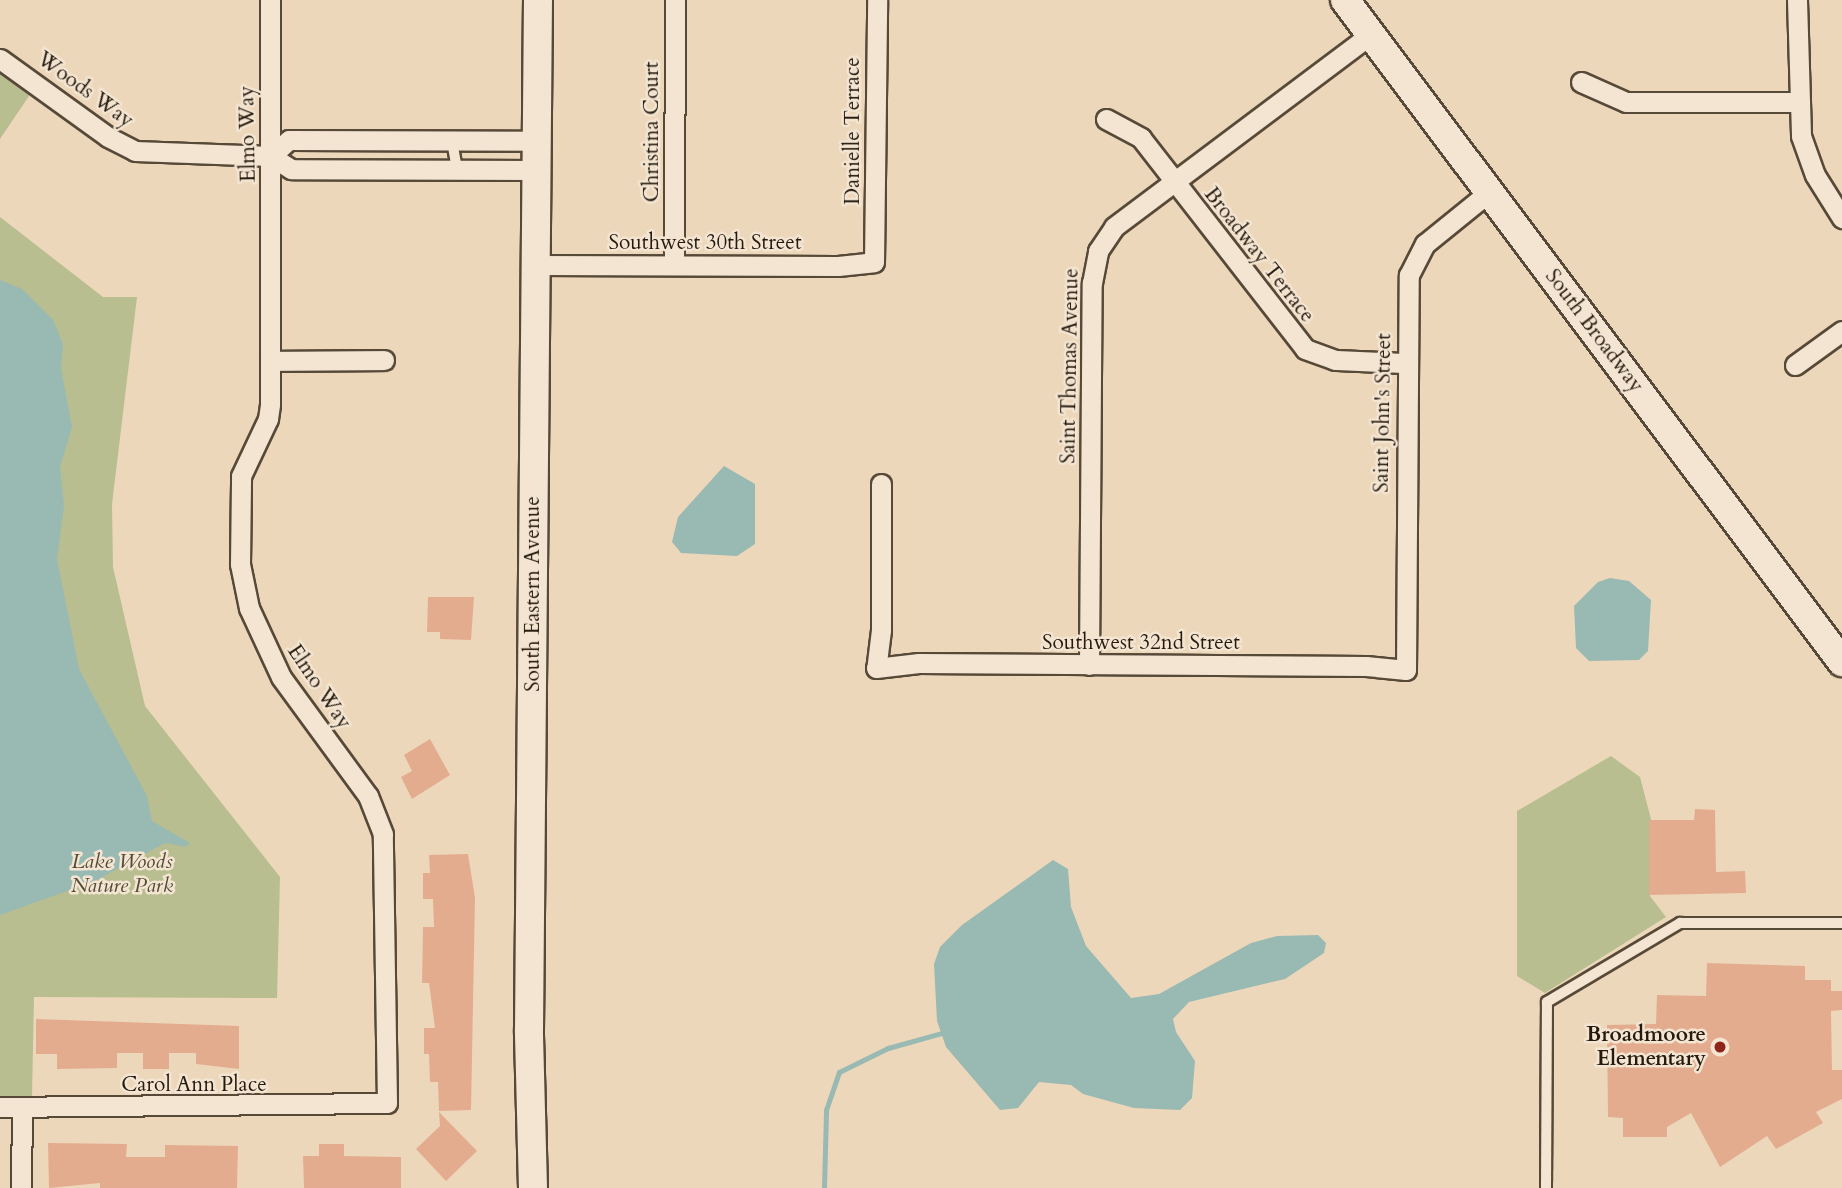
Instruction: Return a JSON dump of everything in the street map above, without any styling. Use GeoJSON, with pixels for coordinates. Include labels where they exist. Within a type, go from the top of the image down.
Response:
{"type":"FeatureCollection","features":[{"type":"Feature","properties":{"kind":"street","name":"Elmo Way"},"geometry":{"type":"LineString","coordinates":[[270,0],[268,419],[244,465],[237,499],[242,578],[249,608],[281,677],[368,796],[383,834],[387,1103]]}},
{"type":"Feature","properties":{"kind":"street","name":"South Eastern Avenue"},"geometry":{"type":"LineString","coordinates":[[533,1188],[529,1030],[538,0]]}},
{"type":"Feature","properties":{"kind":"street","name":"Christina Court"},"geometry":{"type":"LineString","coordinates":[[674,0],[674,264]]}},
{"type":"Feature","properties":{"kind":"street","name":"Danielle Terrace"},"geometry":{"type":"LineString","coordinates":[[874,262],[877,0]]}},
{"type":"Feature","properties":{"kind":"street","name":"South Broadway"},"geometry":{"type":"LineString","coordinates":[[1345,0],[1842,663]]}},
{"type":"Feature","properties":{"kind":"street"},"geometry":{"type":"LineString","coordinates":[[1797,0],[1797,102],[1801,136],[1815,175],[1842,218]]}},
{"type":"Feature","properties":{"kind":"street","name":"Saint Thomas Avenue"},"geometry":{"type":"LineString","coordinates":[[1089,665],[1094,264],[1104,239],[1114,227],[1371,34]]}},
{"type":"Feature","properties":{"kind":"street","name":"Woods Way"},"geometry":{"type":"LineString","coordinates":[[0,59],[108,138],[135,151],[271,156],[291,169],[537,170]]}},
{"type":"Feature","properties":{"kind":"street"},"geometry":{"type":"LineString","coordinates":[[1581,82],[1626,102],[1797,102]]}},
{"type":"Feature","properties":{"kind":"street","name":"Broadway Terrace"},"geometry":{"type":"LineString","coordinates":[[1105,119],[1141,138],[1305,349],[1335,360],[1405,363]]}},
{"type":"Feature","properties":{"kind":"street"},"geometry":{"type":"LineString","coordinates":[[271,156],[289,140],[537,141]]}},
{"type":"Feature","properties":{"kind":"street","name":"Saint John's Street"},"geometry":{"type":"LineString","coordinates":[[1406,670],[1405,363],[1409,275],[1415,258],[1440,229],[1489,192]]}},
{"type":"Feature","properties":{"kind":"street","name":"Southwest 30th Street"},"geometry":{"type":"LineString","coordinates":[[536,265],[838,266],[874,262]]}},
{"type":"Feature","properties":{"kind":"street"},"geometry":{"type":"LineString","coordinates":[[1795,365],[1842,331]]}},
{"type":"Feature","properties":{"kind":"street"},"geometry":{"type":"LineString","coordinates":[[270,361],[384,360]]}},
{"type":"Feature","properties":{"kind":"street","name":"Southwest 32nd Street"},"geometry":{"type":"LineString","coordinates":[[881,484],[881,630],[876,668],[919,663],[1406,670]]}},
{"type":"Feature","properties":{"kind":"street","name":"Carol Ann Place"},"geometry":{"type":"LineString","coordinates":[[0,1107],[387,1103]]}},
{"type":"Feature","properties":{"kind":"street"},"geometry":{"type":"LineString","coordinates":[[21,1188],[22,1107]]}},
{"type":"Feature","properties":{"kind":"lane"},"geometry":{"type":"LineString","coordinates":[[452,141],[457,170]]}},
{"type":"Feature","properties":{"kind":"lane"},"geometry":{"type":"LineString","coordinates":[[1546,1188],[1547,1002],[1680,923],[1842,923]]}},
{"type":"Feature","properties":{"kind":"green space"},"geometry":{"type":"Polygon","coordinates":[[[0,69],[33,90],[0,139],[0,69]]]}},
{"type":"Feature","properties":{"kind":"green space","name":"Lake Woods Nature Park"},"geometry":{"type":"Polygon","coordinates":[[[0,217],[103,297],[137,297],[112,504],[113,567],[145,706],[280,877],[277,998],[34,997],[32,1097],[0,1096],[0,217]]]}},
{"type":"Feature","properties":{"kind":"green space"},"geometry":{"type":"Polygon","coordinates":[[[1611,756],[1640,777],[1652,823],[1650,896],[1666,917],[1545,993],[1517,976],[1517,811],[1611,756]]]}},
{"type":"Feature","properties":{"kind":"water"},"geometry":{"type":"Polygon","coordinates":[[[0,280],[22,289],[53,320],[63,344],[61,368],[72,427],[60,467],[64,506],[57,559],[79,669],[147,796],[152,821],[190,843],[186,847],[165,843],[95,881],[0,915],[0,280]]]}},
{"type":"Feature","properties":{"kind":"water"},"geometry":{"type":"Polygon","coordinates":[[[724,466],[755,484],[755,544],[737,556],[681,553],[672,542],[678,517],[724,466]]]}},
{"type":"Feature","properties":{"kind":"water"},"geometry":{"type":"Polygon","coordinates":[[[1610,578],[1629,581],[1651,600],[1648,651],[1639,660],[1589,661],[1576,648],[1574,606],[1598,582],[1610,578]]]}},
{"type":"Feature","properties":{"kind":"water"},"geometry":{"type":"Polygon","coordinates":[[[1053,860],[1068,869],[1071,907],[1086,946],[1131,998],[1159,994],[1251,943],[1277,936],[1318,935],[1326,943],[1324,953],[1285,979],[1189,1002],[1173,1019],[1176,1032],[1195,1061],[1192,1098],[1180,1110],[1134,1108],[1083,1094],[1071,1085],[1039,1082],[1018,1108],[1000,1110],[946,1047],[937,1021],[934,964],[940,947],[962,925],[1053,860]]]}},
{"type":"Feature","properties":{"kind":"building"},"geometry":{"type":"Polygon","coordinates":[[[428,597],[474,597],[471,640],[440,639],[440,632],[427,632],[428,597]]]}},
{"type":"Feature","properties":{"kind":"building"},"geometry":{"type":"Polygon","coordinates":[[[430,739],[450,775],[412,799],[401,777],[412,771],[404,755],[430,739]]]}},
{"type":"Feature","properties":{"kind":"building"},"geometry":{"type":"Polygon","coordinates":[[[1695,809],[1715,810],[1716,872],[1745,871],[1746,893],[1649,895],[1649,820],[1694,820],[1695,809]]]}},
{"type":"Feature","properties":{"kind":"building"},"geometry":{"type":"Polygon","coordinates":[[[468,854],[475,898],[471,1110],[439,1111],[438,1082],[430,1082],[429,1054],[424,1054],[424,1028],[435,1028],[429,983],[422,983],[423,927],[434,927],[433,899],[423,899],[423,873],[430,873],[429,855],[468,854]]]}},
{"type":"Feature","properties":{"kind":"building","name":"Broadmoore Elementary"},"geometry":{"type":"Polygon","coordinates":[[[1707,963],[1805,966],[1805,980],[1831,980],[1831,991],[1842,991],[1842,1010],[1831,1011],[1832,1070],[1842,1070],[1842,1099],[1816,1112],[1823,1123],[1776,1149],[1767,1136],[1720,1167],[1691,1113],[1667,1127],[1667,1137],[1623,1137],[1623,1118],[1608,1117],[1607,1025],[1656,1024],[1657,995],[1706,996],[1707,963]]]}},
{"type":"Feature","properties":{"kind":"building"},"geometry":{"type":"Polygon","coordinates":[[[36,1019],[239,1026],[239,1069],[196,1064],[196,1053],[169,1053],[169,1069],[143,1069],[143,1053],[117,1053],[117,1068],[57,1069],[57,1054],[36,1054],[36,1019]]]}},
{"type":"Feature","properties":{"kind":"building"},"geometry":{"type":"Polygon","coordinates":[[[439,1112],[477,1151],[446,1181],[416,1149],[440,1126],[439,1112]]]}},
{"type":"Feature","properties":{"kind":"building"},"geometry":{"type":"Polygon","coordinates":[[[48,1143],[127,1144],[126,1157],[165,1157],[165,1145],[238,1146],[237,1188],[100,1188],[100,1183],[49,1188],[48,1143]]]}},
{"type":"Feature","properties":{"kind":"building"},"geometry":{"type":"Polygon","coordinates":[[[319,1144],[344,1144],[344,1156],[401,1157],[401,1188],[304,1188],[303,1156],[319,1156],[319,1144]]]}},
{"type":"Feature","properties":{"kind":"waterway"},"geometry":{"type":"LineString","coordinates":[[824,1188],[826,1110],[839,1072],[888,1048],[945,1032]]}},
{"type":"Feature","properties":{"kind":"place","name":"Broadmoore Elementary"},"geometry":{"type":"Point","coordinates":[1720,1047]}}]}
